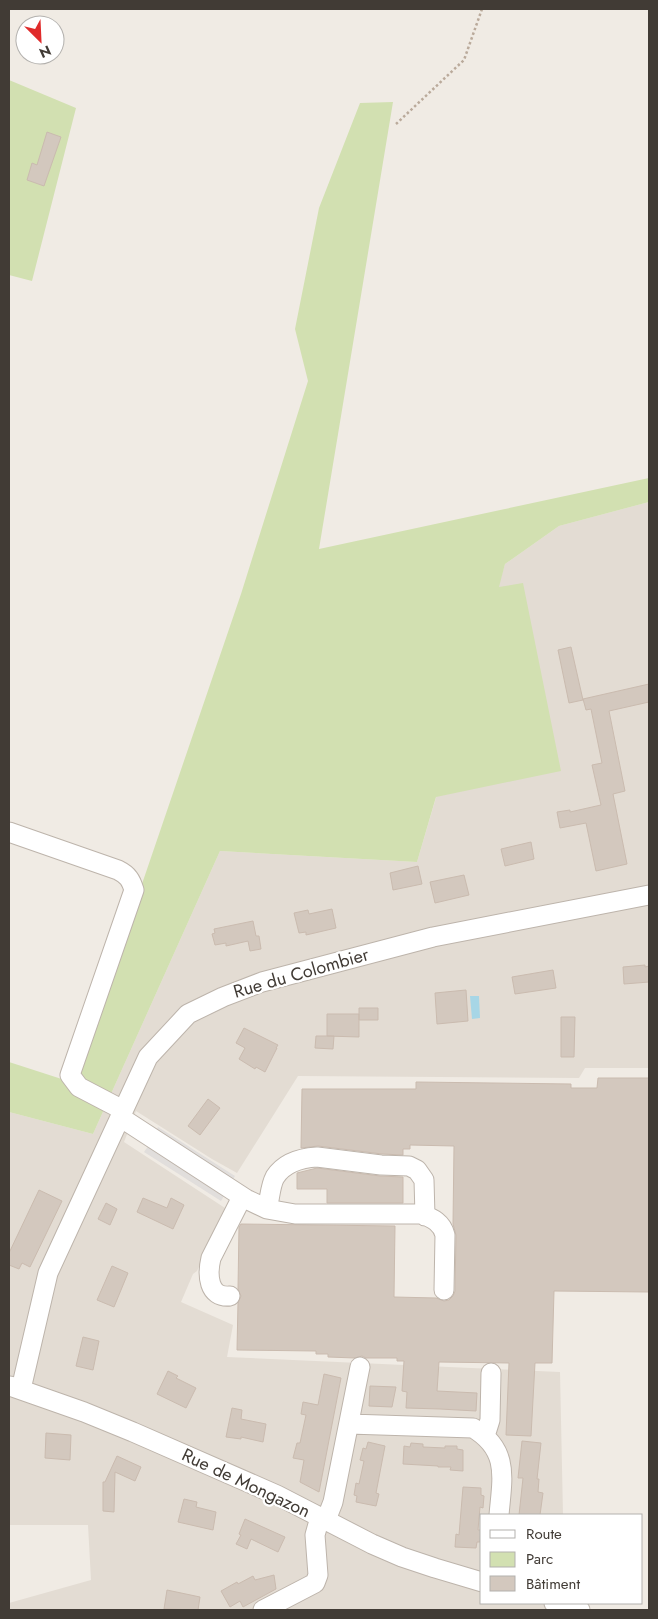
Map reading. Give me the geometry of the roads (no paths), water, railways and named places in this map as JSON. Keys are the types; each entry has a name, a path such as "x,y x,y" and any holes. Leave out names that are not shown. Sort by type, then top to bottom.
{"street":[{"path":"9,832 118,870 126,874 132,881 134,890 70,1075 78,1087 122,1114 242,1196 267,1209 295,1214 425,1216 435,1220 443,1228 445,1235 444,1290"},
{"name":"Rue du Colombier","path":"15,1387 48,1273 148,1057 188,1014 223,996 262,982 433,937 649,895"},
{"path":"267,1209 274,1179 279,1172 292,1162 317,1158 404,1165 413,1168 424,1180 425,1216"},
{"path":"230,1296 221,1296 214,1290 210,1282 209,1266 211,1258 242,1196"},
{"path":"263,1610 315,1583 318,1575 315,1535 333,1502 360,1367"},
{"path":"485,1436 490,1420 491,1373"},
{"name":"Rue de Mongazon","path":"15,1387 133,1432 277,1495 372,1544 402,1557 480,1581"},
{"path":"349,1424 473,1428 485,1436 495,1448 501,1464 499,1514"},
{"path":"558,1604 580,1610"}],"water":[{"path":"470,996 479,996 480,1018 472,1019"}]}
